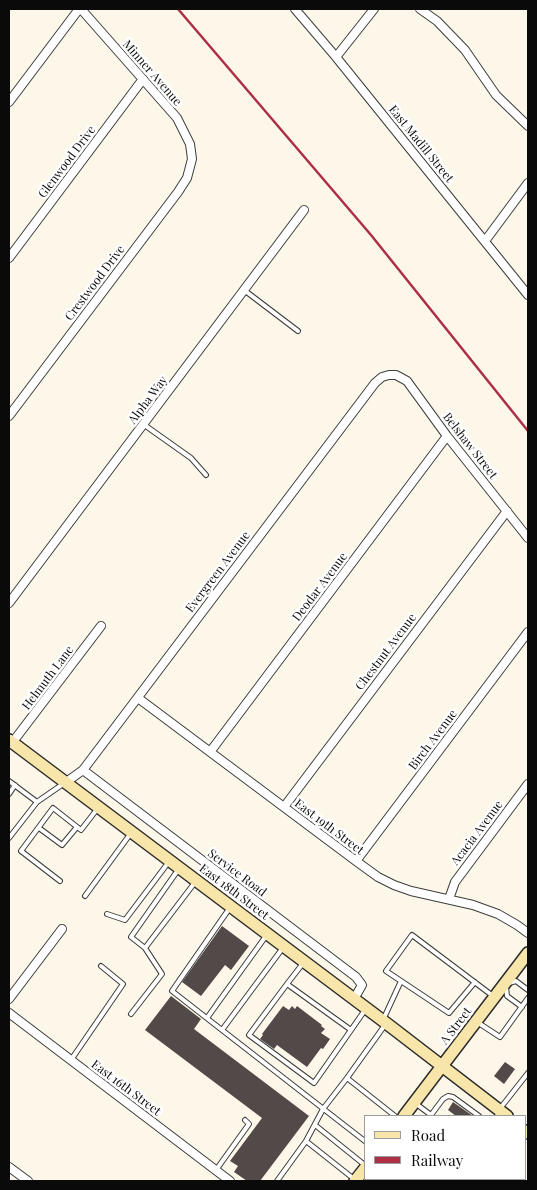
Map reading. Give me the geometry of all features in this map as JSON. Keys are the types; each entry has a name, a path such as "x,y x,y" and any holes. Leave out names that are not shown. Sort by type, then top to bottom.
{"main road":[{"name":"East 18th Street","path":"10,742 366,1008 501,1114"},
{"name":"A Street","path":"405,1115 528,953"}],"street":[{"name":"Minner Avenue","path":"80,9 177,118 190,144 192,159"},
{"path":"9,102 80,9"},
{"name":"East Madill Street","path":"295,9 528,295"},
{"path":"336,57 374,9"},
{"path":"420,9 437,22 465,50 496,96 528,126"},
{"name":"Glenwood Drive","path":"9,258 143,80"},
{"name":"Crestwood Drive","path":"9,416 178,192 187,178 192,159"},
{"path":"485,241 528,183"},
{"name":"Alpha Way","path":"9,603 304,210"},
{"name":"Belshaw Street","path":"389,375 396,375 406,380 447,436 528,538"},
{"name":"Evergreen Avenue","path":"65,783 83,770 374,383 382,377 389,375"},
{"name":"Deodar Avenue","path":"210,752 447,436"},
{"name":"Chestnut Avenue","path":"284,807 507,511"},
{"name":"Helmuth Lane","path":"10,742 101,626"},
{"name":"Birch Avenue","path":"356,861 528,632"},
{"name":"East 19th Street","path":"138,698 378,877 411,891 473,905 498,914 528,933"},
{"name":"Service Road","path":"83,770 356,978 362,985 354,999"},
{"name":"Acacia Avenue","path":"449,899 455,882 528,784"},
{"path":"9,999 62,929"},
{"name":"East 16th Street","path":"9,1012 230,1181"},
{"path":"9,1167 28,1181"}],"lane":[{"path":"244,290 298,331"},
{"path":"143,424 191,458 206,475"},
{"path":"9,781 38,802"},
{"path":"9,838 10,832 38,802 65,783"},
{"path":"9,794 15,785"},
{"path":"60,881 21,851 53,808 81,830 98,808"},
{"path":"39,828 62,845 77,827"},
{"path":"85,896 131,833"},
{"path":"107,914 125,920 175,865"},
{"path":"131,1014 162,974 145,948 131,937 175,865"},
{"path":"145,948 196,881"},
{"path":"231,907 172,990 364,1141"},
{"path":"207,1018 268,934"},
{"path":"474,982 449,1013 386,971 412,935 495,997"},
{"path":"222,1030 284,947"},
{"path":"304,962 249,1035 314,1083 366,1008"},
{"path":"71,1060 123,984 100,966"},
{"path":"277,1181 306,1141 323,1110 384,1022 401,981"},
{"path":"522,1007 506,996 505,984 516,981 528,990"},
{"path":"286,984 351,1030"},
{"path":"477,1021 500,1037 528,998"},
{"path":"501,1114 502,1106 528,1073"},
{"path":"347,1078 394,1115"},
{"path":"415,1103 431,1115 442,1099 448,1096 453,1097 477,1115"},
{"path":"216,1170 249,1124 245,1120"},
{"path":"315,1125 361,1175"},
{"path":"306,1141 361,1175"}],"building":[{"path":"222,926 249,946 231,970 225,965 201,996 182,982"},
{"path":"171,996 201,1019 194,1029 309,1116 260,1181 247,1181 234,1172 238,1166 230,1161 262,1118 145,1030"},
{"path":"283,1006 289,1010 292,1006 295,1009 297,1006 322,1025 325,1029 321,1033 330,1039 307,1067 277,1045 274,1049 260,1039"},
{"path":"505,1062 515,1069 504,1084 494,1076"},
{"path":"453,1102 472,1115 455,1115 448,1110"}],"railway":[{"path":"178,9 371,235 528,431"}]}
